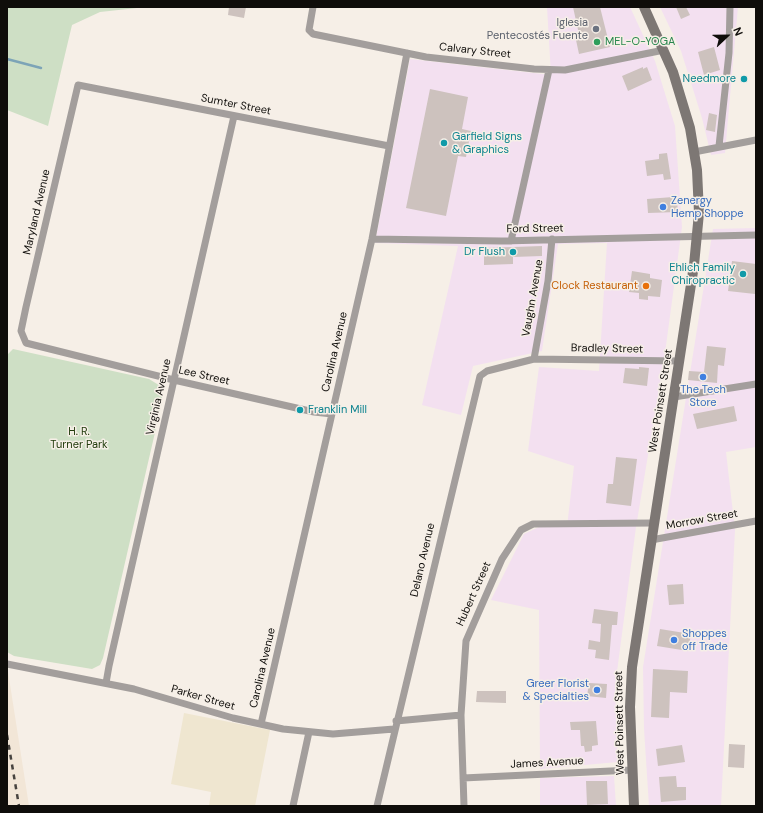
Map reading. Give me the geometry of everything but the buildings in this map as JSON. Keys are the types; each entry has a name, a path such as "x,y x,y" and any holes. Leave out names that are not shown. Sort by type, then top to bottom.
{"main road":[{"name":"West Poinsett Street","path":"634,806 630,707 632,667 698,236 698,189 694,152 683,102 664,50 644,7"}],"street":[{"name":"Calvary Street","path":"313,7 309,30 313,34 407,53 549,70 565,70 664,50"},
{"path":"719,146 729,53 730,7"},
{"name":"Carolina Avenue","path":"261,724 372,239 407,53"},
{"path":"511,241 549,70"},
{"name":"Sumter Street","path":"78,85 390,146"},
{"name":"Maryland Avenue","path":"26,343 21,336 22,325 78,85"},
{"name":"Virginia Avenue","path":"106,683 108,666 234,116"},
{"path":"694,152 756,140"},
{"name":"Ford Street","path":"372,239 511,241 756,235"},
{"name":"Vaughn Avenue","path":"534,359 548,282 552,240"},
{"name":"Lee Street","path":"26,343 174,380 314,412 332,414"},
{"name":"Bradley Street","path":"534,359 680,360"},
{"name":"Delano Avenue","path":"377,806 477,380 483,374 488,372 534,359"},
{"path":"674,397 756,384"},
{"name":"Morrow Street","path":"651,540 756,521"},
{"name":"Hubert Street","path":"464,806 461,716 466,641 502,559 521,530 533,524 654,523"},
{"name":"Parker Street","path":"7,664 134,689 233,718 261,724 309,732 333,734 394,729"},
{"path":"396,721 461,716"},
{"path":"293,806 309,732"},
{"name":"James Avenue","path":"463,778 632,770"}],"shaded area":[{"path":"547,7 630,7 655,61 675,126 682,227 665,353 636,527 615,687 618,762 540,769 539,610 491,600 524,534 539,527 567,527 574,466 528,451 539,367 599,371 607,243 558,244 542,351 473,366 461,415 422,405 458,246 375,243 410,59 551,75"},
{"path":"660,7 738,7 725,153 711,155 702,118 681,51"},
{"path":"756,228 756,447 726,452 735,530 721,806 649,806 644,729 643,667 713,229"},
{"path":"7,665 29,806 8,806 7,800"},
{"path":"184,713 270,730 255,806 209,806 211,792 171,784"},
{"path":"614,776 616,806 540,806 540,778"}],"green space":[{"path":"7,7 137,8 100,12 72,25 48,126 7,110"},
{"name":"H. R. Turner Park","path":"13,349 149,379 162,387 162,402 103,658 100,665 92,669 14,656 7,652 7,355"}],"waterway":[{"path":"7,59 41,68"}],"railway":[{"path":"7,735 19,806"}],"place":[{"name":"Iglesia Pentecostés Fuente","path":"596,29"},
{"name":"MEL-O-YOGA","path":"597,42"},
{"name":"Needmore","path":"744,79"},
{"name":"Garfield Signs & Graphics","path":"444,143"},
{"name":"Zenergy Hemp Shoppe","path":"663,207"},
{"name":"Dr Flush","path":"513,252"},
{"name":"Ehlich Family Chiropractic","path":"743,274"},
{"name":"Clock Restaurant","path":"646,286"},
{"name":"The Tech Store","path":"703,377"},
{"name":"Franklin Mill","path":"300,410"},
{"name":"Shoppes off Trade","path":"674,640"},
{"name":"Greer Florist & Specialties","path":"597,690"}]}
